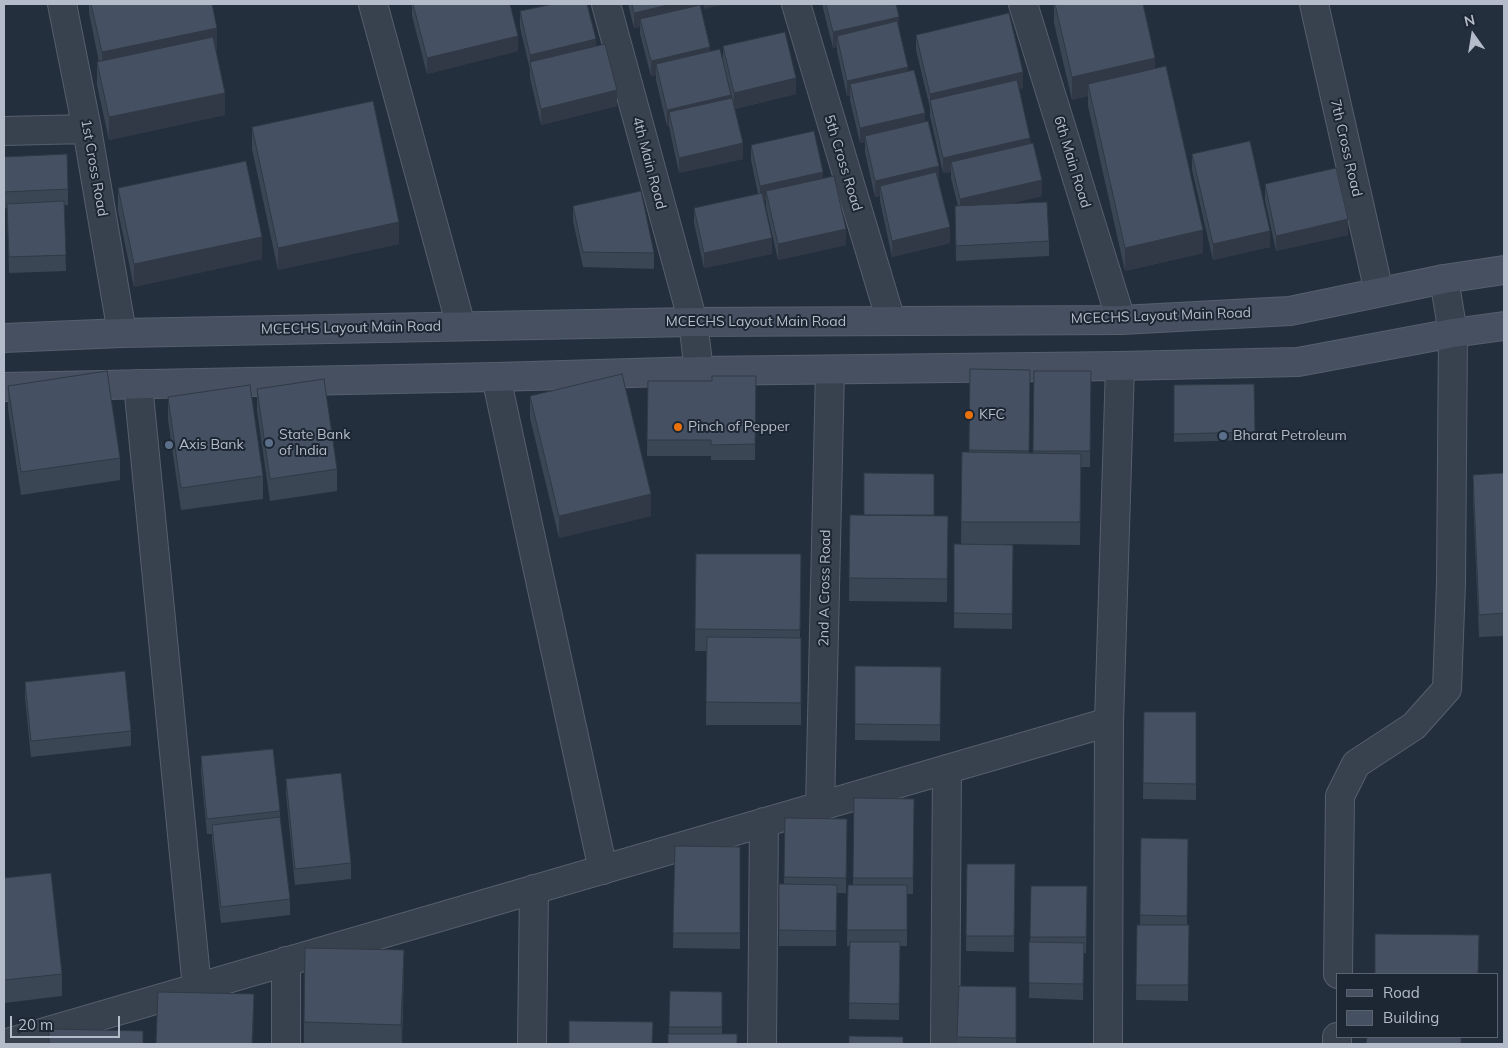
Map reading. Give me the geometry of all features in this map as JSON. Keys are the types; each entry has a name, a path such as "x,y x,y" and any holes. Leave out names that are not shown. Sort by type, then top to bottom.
{"main road":[{"name":"MCECHS Layout Main Road","path":"4,338 122,333 693,322 1120,320 1290,310 1444,279 1504,270"},
{"path":"4,387 699,371 1298,362 1453,333 1504,326"}],"street":[{"name":"1st Cross Road","path":"62,4 87,129 122,333"},
{"path":"373,4 461,326"},
{"name":"4th Main Road","path":"606,4 693,322 699,371"},
{"name":"5th Cross Road","path":"796,4 891,322"},
{"name":"6th Main Road","path":"1023,4 1120,320"},
{"name":"7th Cross Road","path":"1314,4 1379,292"},
{"path":"4,131 87,129"},
{"path":"1338,973 1340,796 1356,764 1414,726 1447,689 1451,583 1453,333 1444,279"},
{"path":"1108,1044 1109,722 1120,366"},
{"name":"2nd A Cross Road","path":"820,806 830,370"},
{"path":"496,377 603,870"},
{"path":"138,384 197,988"},
{"path":"18,1042 534,889 1109,722"},
{"path":"945,1044 947,769"},
{"path":"762,1044 764,822"},
{"path":"532,1044 534,889"},
{"path":"286,962 286,1044"}],"building":[{"path":"91,4 212,4 217,28 102,52"},
{"path":"413,4 510,4 518,36 427,58"},
{"path":"553,4 587,4 596,39 530,55 520,11"},
{"path":"632,4 672,4 634,13"},
{"path":"826,4 896,4 899,17 833,32"},
{"path":"1055,4 1143,4 1155,58 1072,77"},
{"path":"700,5 710,47 651,61 640,19"},
{"path":"1009,13 1023,72 930,94 916,35"},
{"path":"897,21 908,67 847,81 837,36"},
{"path":"785,32 796,78 734,93 723,46"},
{"path":"213,37 225,93 109,117 97,62"},
{"path":"605,44 617,90 541,109 530,62"},
{"path":"720,49 731,95 667,110 656,64"},
{"path":"1166,66 1203,230 1125,248 1088,84"},
{"path":"914,70 925,113 860,128 850,84"},
{"path":"1017,80 1030,138 943,158 930,100"},
{"path":"732,98 743,143 679,158 669,112"},
{"path":"373,101 399,222 278,248 252,127"},
{"path":"928,121 939,166 875,181 865,136"},
{"path":"814,131 823,172 760,186 751,145"},
{"path":"1250,141 1270,231 1213,244 1192,154"},
{"path":"1033,143 1042,180 960,199 951,162"},
{"path":"67,154 68,189 4,192 4,157"},
{"path":"246,161 262,237 134,264 118,188"},
{"path":"1336,168 1348,219 1276,236 1265,184"},
{"path":"936,172 950,227 892,241 880,186"},
{"path":"834,176 846,229 778,244 766,191"},
{"path":"641,191 654,253 583,252 573,206"},
{"path":"762,193 772,238 704,253 694,208"},
{"path":"64,201 66,255 9,257 7,204"},
{"path":"1047,202 1049,241 956,246 955,206"},
{"path":"970,369 1030,370 1029,451 969,450"},
{"path":"107,371 120,458 21,472 8,386"},
{"path":"1034,371 1091,371 1090,451 1033,451"},
{"path":"622,374 651,494 559,516 530,396"},
{"path":"712,376 756,376 755,444 711,445 711,440 647,440 648,381 712,381"},
{"path":"324,379 337,469 270,479 257,389"},
{"path":"1254,384 1255,432 1174,434 1174,385"},
{"path":"250,385 263,476 181,488 168,397"},
{"path":"962,452 1081,454 1080,522 961,522"},
{"path":"864,473 934,474 934,515 864,515"},
{"path":"1504,473 1504,613 1479,615 1473,475"},
{"path":"850,515 948,516 947,579 849,578"},
{"path":"954,544 1013,545 1012,614 954,613"},
{"path":"696,554 801,554 800,630 695,629"},
{"path":"707,637 801,638 801,703 706,702"},
{"path":"855,666 941,667 940,725 855,724"},
{"path":"125,671 131,731 31,741 25,682"},
{"path":"1144,712 1196,712 1196,784 1143,783"},
{"path":"273,749 280,811 207,819 201,756"},
{"path":"341,773 351,863 295,869 286,779"},
{"path":"854,798 914,799 913,878 853,878"},
{"path":"280,817 290,899 221,907 212,825"},
{"path":"785,818 847,819 846,878 784,877"},
{"path":"1141,838 1188,839 1187,916 1140,915"},
{"path":"675,846 740,847 740,933 673,933"},
{"path":"967,864 1015,864 1014,936 966,936"},
{"path":"51,873 62,974 4,980 4,878"},
{"path":"779,884 837,885 836,931 779,930"},
{"path":"848,885 907,885 907,930 847,930"},
{"path":"1031,886 1087,886 1086,937 1030,937"},
{"path":"1137,925 1189,925 1188,985 1136,985"},
{"path":"1375,934 1479,935 1478,973 1375,973"},
{"path":"850,942 900,942 899,1004 849,1003"},
{"path":"1029,942 1084,943 1083,984 1029,983"},
{"path":"305,948 404,950 401,1025 304,1022"},
{"path":"959,986 1016,987 1016,1038 957,1037"},
{"path":"670,991 722,992 722,1027 669,1027"},
{"path":"158,992 254,994 252,1044 156,1044"},
{"path":"569,1021 653,1022 652,1044 569,1044"},
{"path":"49,1029 143,1031 143,1044 49,1044"},
{"path":"668,1034 737,1034 737,1044 668,1044"},
{"path":"849,1036 903,1037 903,1044 849,1044"},
{"path":"1367,1038 1461,1038 1461,1044 1366,1044"}],"place":[{"name":"KFC","path":"969,415"},
{"name":"Pinch of Pepper","path":"678,427"},
{"name":"Bharat Petroleum","path":"1223,436"},
{"name":"State Bank of India","path":"269,443"},
{"name":"Axis Bank","path":"169,445"}]}
